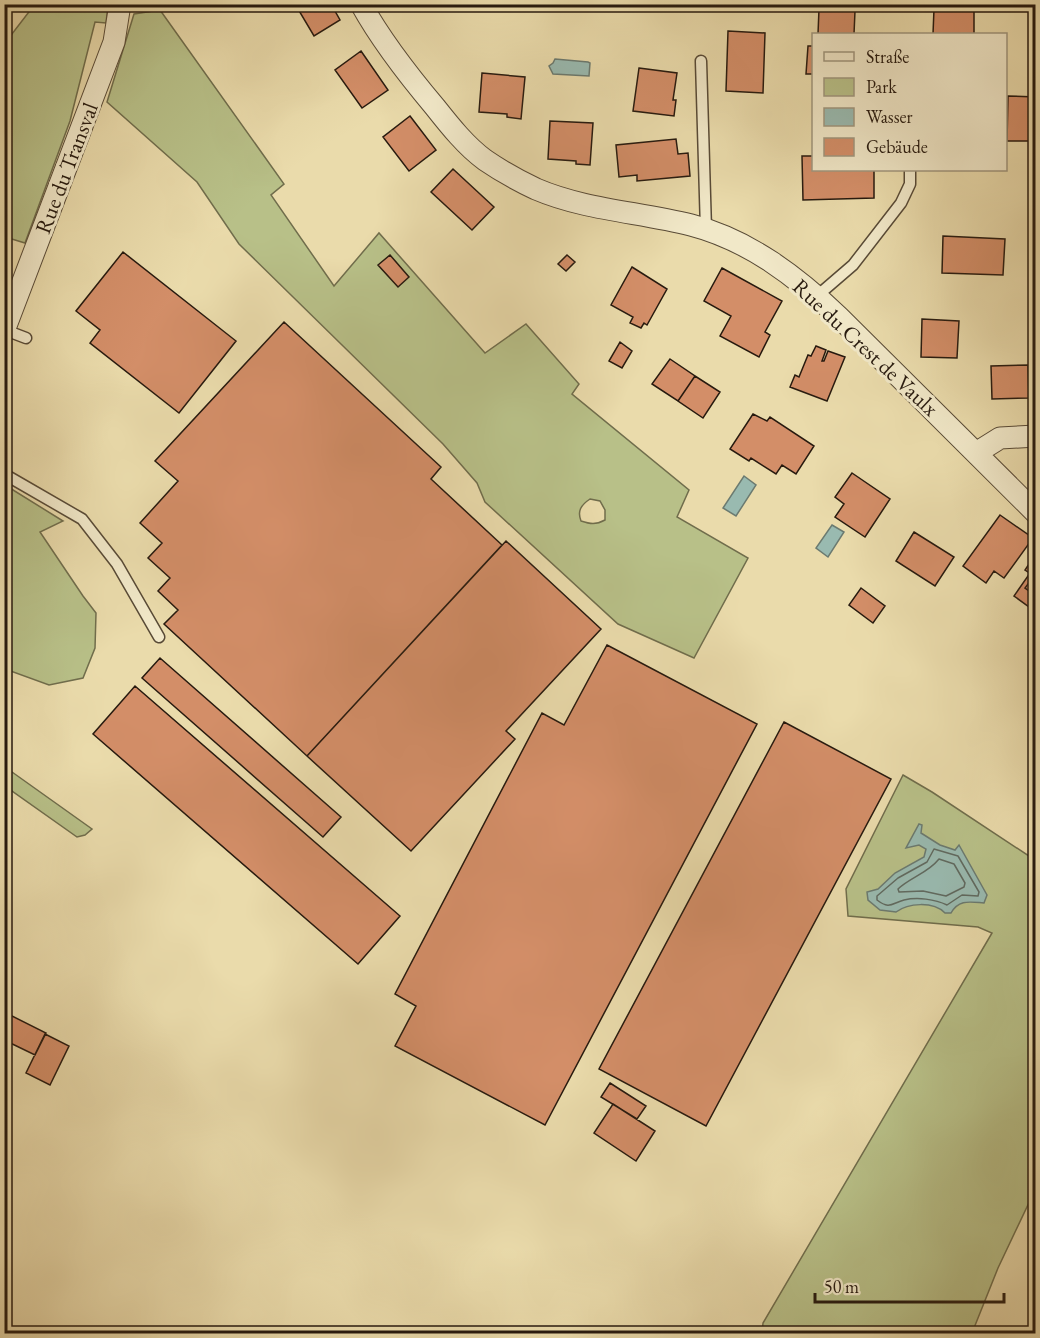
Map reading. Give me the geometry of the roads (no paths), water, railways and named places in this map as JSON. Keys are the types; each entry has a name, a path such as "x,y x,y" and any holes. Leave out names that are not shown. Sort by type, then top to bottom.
{"street":[{"name":"Rue du Transval","path":"5,330 114,42 120,4"},
{"name":"Rue du Crest de Vaulx","path":"361,4 395,58 459,136 484,160 537,189 578,203 706,230 760,255 784,270 817,296 1035,513"},
{"path":"976,453 1000,438 1035,436"}],"lane":[{"path":"701,61 706,230"},
{"path":"817,296 854,266 901,203 910,184 910,171"},
{"path":"5,330 26,338"},
{"path":"4,474 82,519 117,564 159,637"}],"water":[{"path":"555,59 590,63 589,76 553,74 549,66"},
{"path":"744,476 756,485 736,516 723,508"},
{"path":"832,525 844,532 828,557 816,548"},
{"path":"919,824 922,825 921,833 940,845 955,850 959,845 987,895 984,903 961,903 951,913 945,913 927,905 914,905 896,912 880,910 868,900 867,892 878,889 895,873 924,857 926,849 919,845 906,848"}]}
